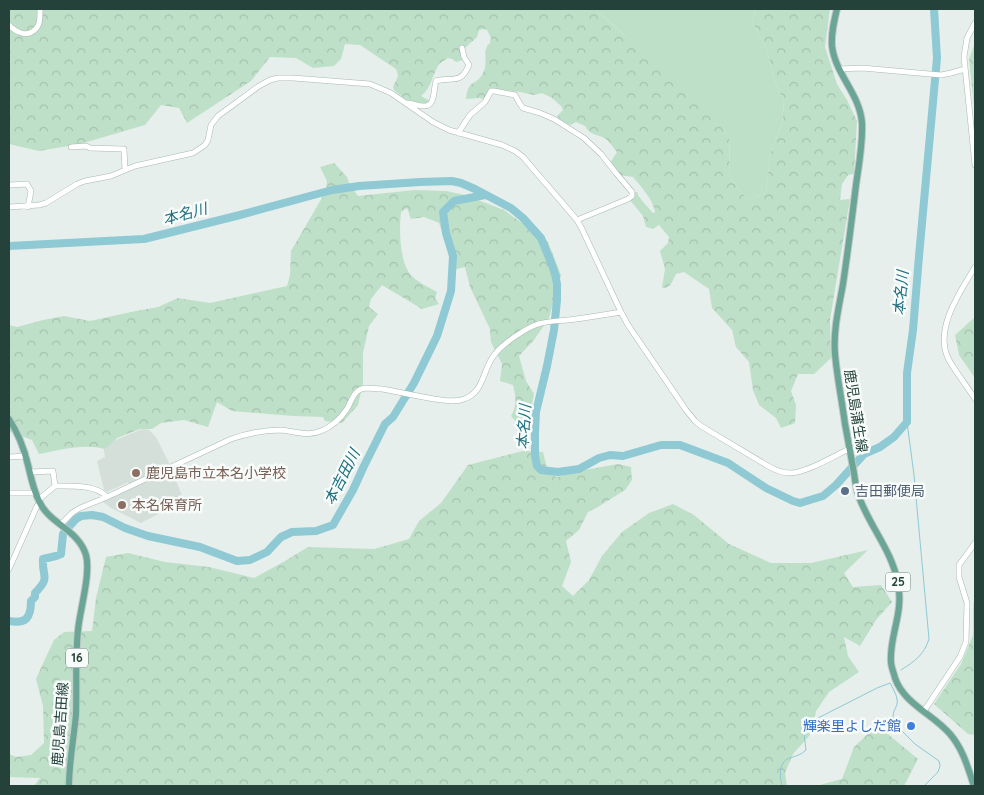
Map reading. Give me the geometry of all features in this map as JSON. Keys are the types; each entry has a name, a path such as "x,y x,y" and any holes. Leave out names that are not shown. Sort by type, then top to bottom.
{"main road":[{"name":"鹿児島蒲生線","path":"837,9 834,20 832,48 854,96 862,124 861,147 835,338 836,363 849,449 859,498 890,559 898,583 899,609 891,663 896,681 901,690 913,703 945,728 956,741 963,754 974,786"},
{"name":"鹿児島吉田線","path":"9,419 12,430 26,456 39,502 46,512 73,534 83,548 88,566 78,634 75,729 68,786"}],"street":[{"path":"9,25 20,33 34,31 40,22 40,9"},
{"path":"975,23 964,48 975,165"},
{"path":"406,103 427,106 433,99 436,81 460,78 469,65 464,57 462,48"},
{"path":"840,69 862,68 941,74 965,69"},
{"path":"9,207 28,207 46,203 85,181 111,176 135,166 193,153 205,145 212,125 218,116 270,80 292,78 370,84 383,89 433,122 449,130 502,145 516,151 528,162 576,220 620,312 686,410 695,421 712,434 776,470 789,473 805,470 849,449"},
{"path":"458,133 470,115 485,102 491,91 494,91 516,95 523,108 554,119 584,138 601,154 632,192 632,196 576,220"},
{"path":"71,147 86,146 90,148 124,149 125,170"},
{"path":"9,185 27,184 32,191 28,207"},
{"path":"975,266 962,287 945,326 944,337 944,346 949,360 975,399"},
{"path":"63,526 76,510 239,436 271,430 306,434 322,430 340,418 356,393 362,389 373,388 456,401 468,398 480,386 493,355 528,328 548,321 620,312"},
{"path":"9,457 26,456"},
{"path":"9,569 39,502 54,486 53,471 30,472"},
{"path":"54,486 86,487 107,497"},
{"path":"9,493 35,493"},
{"path":"924,711 960,657 966,642 967,603 959,576 959,565 975,543"}],"shaded area":[{"name":"鹿児島市立本名小学校","path":"144,429 149,430 156,437 185,503 141,523 111,508 102,501 131,488 128,482 107,492 104,490 97,461 105,457 103,445"}],"green space":[{"path":"9,9 595,9 629,39 675,72 729,136 730,178 748,200 766,193 770,155 782,123 784,101 775,82 767,51 753,23 755,9 830,9 825,47 837,84 857,121 854,174 848,175 842,184 840,200 850,199 830,320 831,358 814,374 798,374 791,391 796,405 795,423 781,428 776,418 759,405 753,390 749,362 736,347 732,330 712,308 709,289 684,272 676,274 668,287 662,287 665,269 660,251 668,243 669,237 659,225 653,229 646,227 643,216 629,199 634,192 637,192 639,197 654,213 652,202 633,177 619,175 610,163 617,152 607,140 576,122 571,125 564,123 557,116 563,110 561,106 552,98 542,93 534,95 494,90 484,99 466,99 470,85 478,80 485,69 485,53 491,38 487,30 479,30 477,37 465,48 463,60 456,62 448,58 439,65 429,86 421,96 430,101 429,103 419,104 406,99 394,90 393,87 398,76 396,69 360,45 345,44 341,59 334,66 313,68 296,58 270,57 251,81 187,123 179,108 161,105 145,125 80,144 39,151 9,144"},
{"path":"595,9 755,9 753,23 767,51 775,82 784,101 782,123 770,155 766,193 748,200 730,178 729,136 664,71"},
{"path":"975,43 975,117 969,59"},
{"path":"334,163 347,177 358,196 415,190 446,191 465,195 504,210 548,242 561,275 549,318 534,340 519,356 526,381 534,394 528,425 521,427 511,416 515,401 513,385 500,381 502,364 491,342 490,329 470,287 465,267 449,271 450,255 439,223 424,217 411,219 407,208 401,212 400,219 401,246 405,264 415,279 437,292 435,298 439,304 422,309 382,285 371,299 369,307 378,314 369,326 363,353 363,383 358,405 342,423 325,421 323,417 232,411 217,402 208,427 184,420 161,423 152,429 140,429 117,438 105,449 80,447 39,454 32,440 9,432 9,325 17,327 64,316 90,321 158,307 178,298 210,303 287,286 290,275 291,251 326,191 327,181 320,167"},
{"path":"975,317 975,378 959,355 955,335"},
{"path":"523,451 543,452 548,473 557,477 618,464 631,467 632,480 625,490 588,512 579,530 566,541 571,562 562,586 573,596 589,580 602,556 622,532 649,513 673,504 694,515 729,544 771,563 811,563 868,550 844,573 853,587 881,585 892,602 876,620 860,646 844,637 848,656 859,672 829,692 816,711 810,735 793,754 785,773 787,786 34,786 40,778 9,777 9,754 16,757 31,755 44,743 43,706 36,679 54,640 64,632 92,631 96,598 106,557 128,553 165,562 209,567 254,578 308,547 374,549 409,539 419,521 441,503 468,465"},
{"path":"975,587 975,735 968,734 934,704 961,664 973,635"},
{"path":"877,725 918,759 904,786 816,786 842,779 854,747"}],"waterway":[{"name":"本名川","path":"9,246 144,239 332,190 359,186 420,182 452,181 461,183 511,208 523,218 541,238 555,274 557,300 554,330 536,412 535,456 537,466 541,470 558,472 579,469 599,458 610,455 623,456 661,445 680,445 728,463 766,488 800,503 823,496 836,485 864,454 880,447 894,437 907,422 907,373 913,330 937,58 934,9"},
{"name":"本吉田川","path":"9,621 20,622 29,616 31,601 45,577 43,559 61,554 63,534 81,516 103,517 125,528 148,536 200,547 237,561 250,560 267,552 281,537 292,532 316,531 333,525 353,490 385,424 393,417 414,383 437,336 451,291 453,256 446,233 443,212 454,201 485,195"},
{"path":"901,670 918,657 929,639 914,475 907,422"},
{"path":"782,786 780,776 782,765 787,759 799,755 806,750 804,734 816,723 818,718 890,683 897,699 893,715 894,723 915,744 939,761 938,772 924,786"}],"place":[{"name":"鹿児島市立本名小学校","path":"136,473"},
{"name":"吉田郵便局","path":"845,491"},
{"name":"本名保育所","path":"122,505"},
{"name":"輝楽里よしだ館","path":"911,726"}]}
